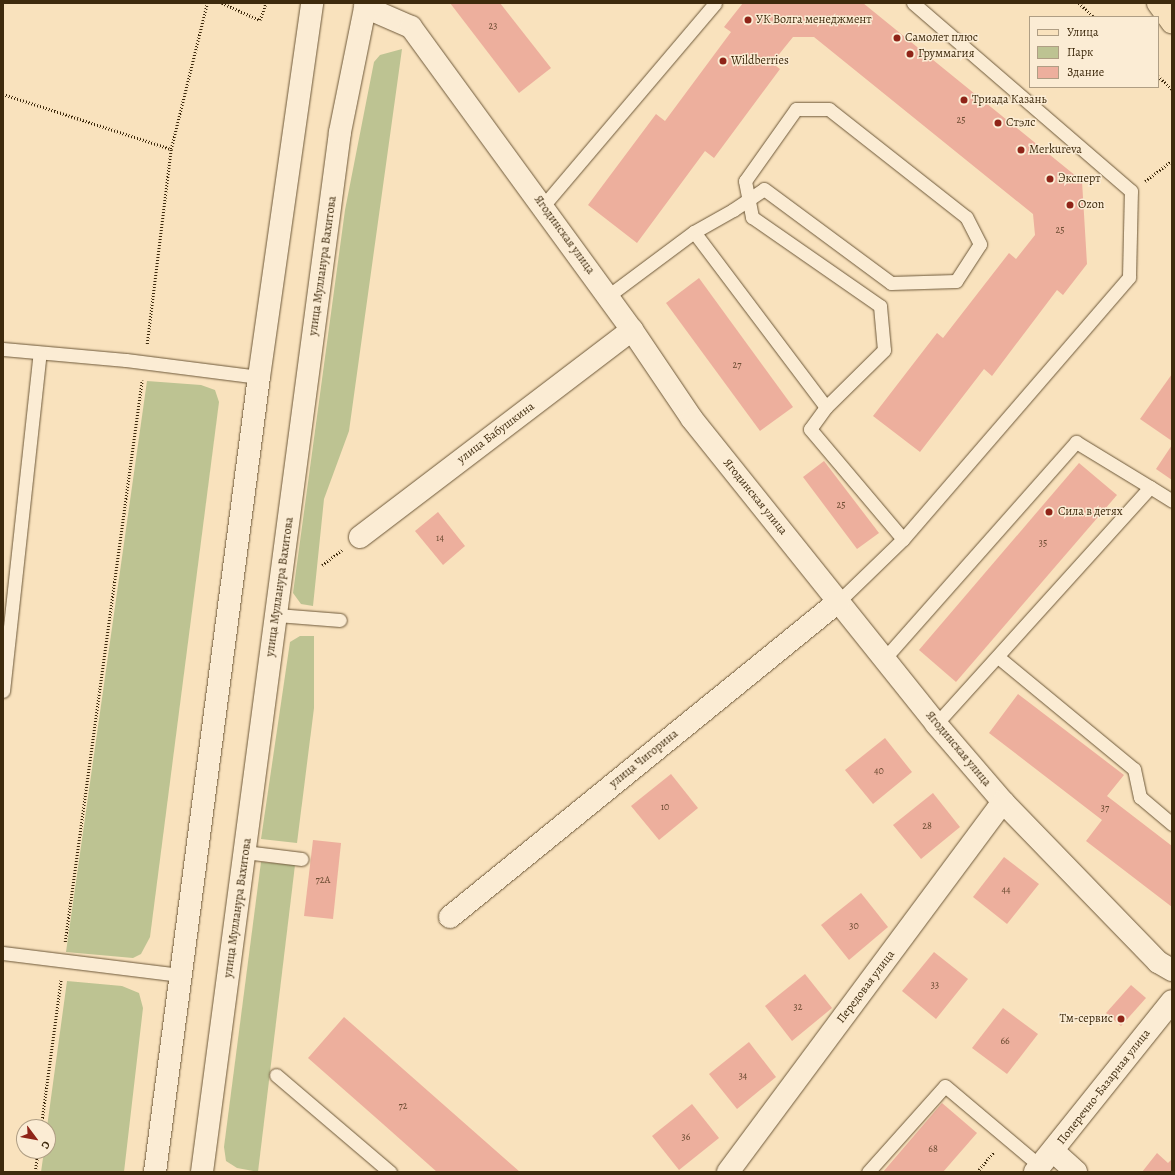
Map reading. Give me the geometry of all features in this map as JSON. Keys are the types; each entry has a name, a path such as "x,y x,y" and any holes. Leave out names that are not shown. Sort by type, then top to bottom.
{"main road":[{"path":"1158,3 1172,22"},
{"path":"1161,3 1172,11"}],"street":[{"path":"155,1172 259,377 312,3"},
{"name":"Ягодинская улица","path":"366,5 411,27 608,296 692,419 936,724 1003,802 1158,962 1172,970"},
{"name":"улица Мулланура Вахитова","path":"202,1172 340,132 366,5"},
{"name":"улица Бабушкина","path":"360,537 632,330"},
{"name":"улица Чигорина","path":"450,917 839,601"},
{"name":"Передовая улица","path":"728,1172 1003,802"},
{"name":"Поперечно-Базарная улица","path":"1042,1163 1172,1000"},
{"path":"1042,1163 1076,1172"}],"lane":[{"path":"543,206 715,3"},
{"path":"839,601 904,540 1129,277 1131,191 913,3"},
{"path":"608,296 694,232 733,210 745,201 751,197 758,193 764,189 891,283 956,281 980,244 966,217 829,109 796,109 745,181 748,195 750,202 752,217 880,306 884,350 826,408 810,429 904,540"},
{"path":"694,232 826,408"},
{"path":"3,349 145,363 259,377"},
{"path":"3,690 40,353"},
{"path":"884,659 1076,442 1172,501"},
{"path":"936,724 1150,487"},
{"path":"277,615 340,620"},
{"path":"998,657 1134,769 1140,797 1172,824"},
{"path":"245,852 302,860"},
{"path":"3,952 180,975"},
{"path":"276,1075 390,1172"},
{"path":"868,1172 945,1086 1006,1138 1042,1163"}],"path":[{"path":"42,1119 145,363 171,149 207,3"},
{"path":"222,3 260,20 266,3"},
{"path":"1079,3 1093,16"},
{"path":"1159,77 1172,89"},
{"path":"3,94 171,149"},
{"path":"1131,191 1172,161"},
{"path":"977,1172 1006,1138"},
{"path":"35,1172 37,1159"}],"green space":[{"path":"402,49 349,431 324,499 313,606 301,604 293,593 345,210 374,62 380,55"},
{"path":"147,381 201,385 215,390 219,402 150,937 141,954 133,958 66,952"},
{"path":"300,636 314,636 314,708 297,843 261,839 290,642"},
{"path":"261,862 295,865 258,1172 237,1168 226,1161 224,1147"},
{"path":"67,981 122,986 139,993 143,1008 124,1172 41,1172 43,1159 56,1159 56,1119 48,1119"}],"building":[{"path":"450,3 500,3 551,68 519,93"},
{"path":"743,3 863,3 1082,181 1087,264 1063,295 1057,290 992,376 984,369 920,452 873,416 937,333 943,338 1009,253 1016,259 1035,235 1033,214 814,37 793,37 772,63 780,69 714,158 705,151 637,243 588,205 656,114 665,121 731,32 724,27"},
{"path":"699,278 793,407 760,431 666,303"},
{"path":"1172,374 1172,441 1140,419"},
{"path":"1172,445 1172,480 1156,469"},
{"path":"824,461 879,533 857,549 803,477"},
{"path":"1079,463 1117,495 956,682 919,650"},
{"path":"438,512 465,546 443,565 415,531"},
{"path":"1018,694 1124,775 1107,796 1172,846 1172,907 1086,841 1102,820 989,733"},
{"path":"885,738 912,772 873,804 845,770"},
{"path":"671,774 698,808 659,840 631,806"},
{"path":"933,793 960,827 921,859 893,825"},
{"path":"313,840 341,843 333,919 304,916"},
{"path":"1004,857 1039,884 1007,924 973,897"},
{"path":"861,893 888,927 849,960 821,925"},
{"path":"934,952 968,979 936,1019 902,991"},
{"path":"805,974 832,1008 792,1041 765,1006"},
{"path":"1131,985 1146,998 1121,1026 1106,1013"},
{"path":"1003,1008 1038,1034 1007,1074 972,1048"},
{"path":"344,1017 520,1172 437,1172 308,1058"},
{"path":"749,1042 776,1077 737,1109 709,1074"},
{"path":"942,1103 977,1133 943,1172 883,1172"},
{"path":"692,1104 719,1138 679,1170 652,1136"},
{"path":"1157,1153 1168,1163 1172,1159 1172,1172 1142,1172"}],"place":[{"name":"УК Волга менеджмент","path":"748,20"},
{"name":"Самолет плюс","path":"897,38"},
{"name":"Груммагия","path":"910,54"},
{"name":"Wildberries","path":"723,61"},
{"name":"Триада Казань","path":"964,100"},
{"name":"Стэлс","path":"998,123"},
{"name":"Merkureva","path":"1021,150"},
{"name":"Эксперт","path":"1050,179"},
{"name":"Ozon","path":"1070,205"},
{"name":"Сила в детях","path":"1049,512"},
{"name":"Тм-сервис","path":"1121,1019"}]}
